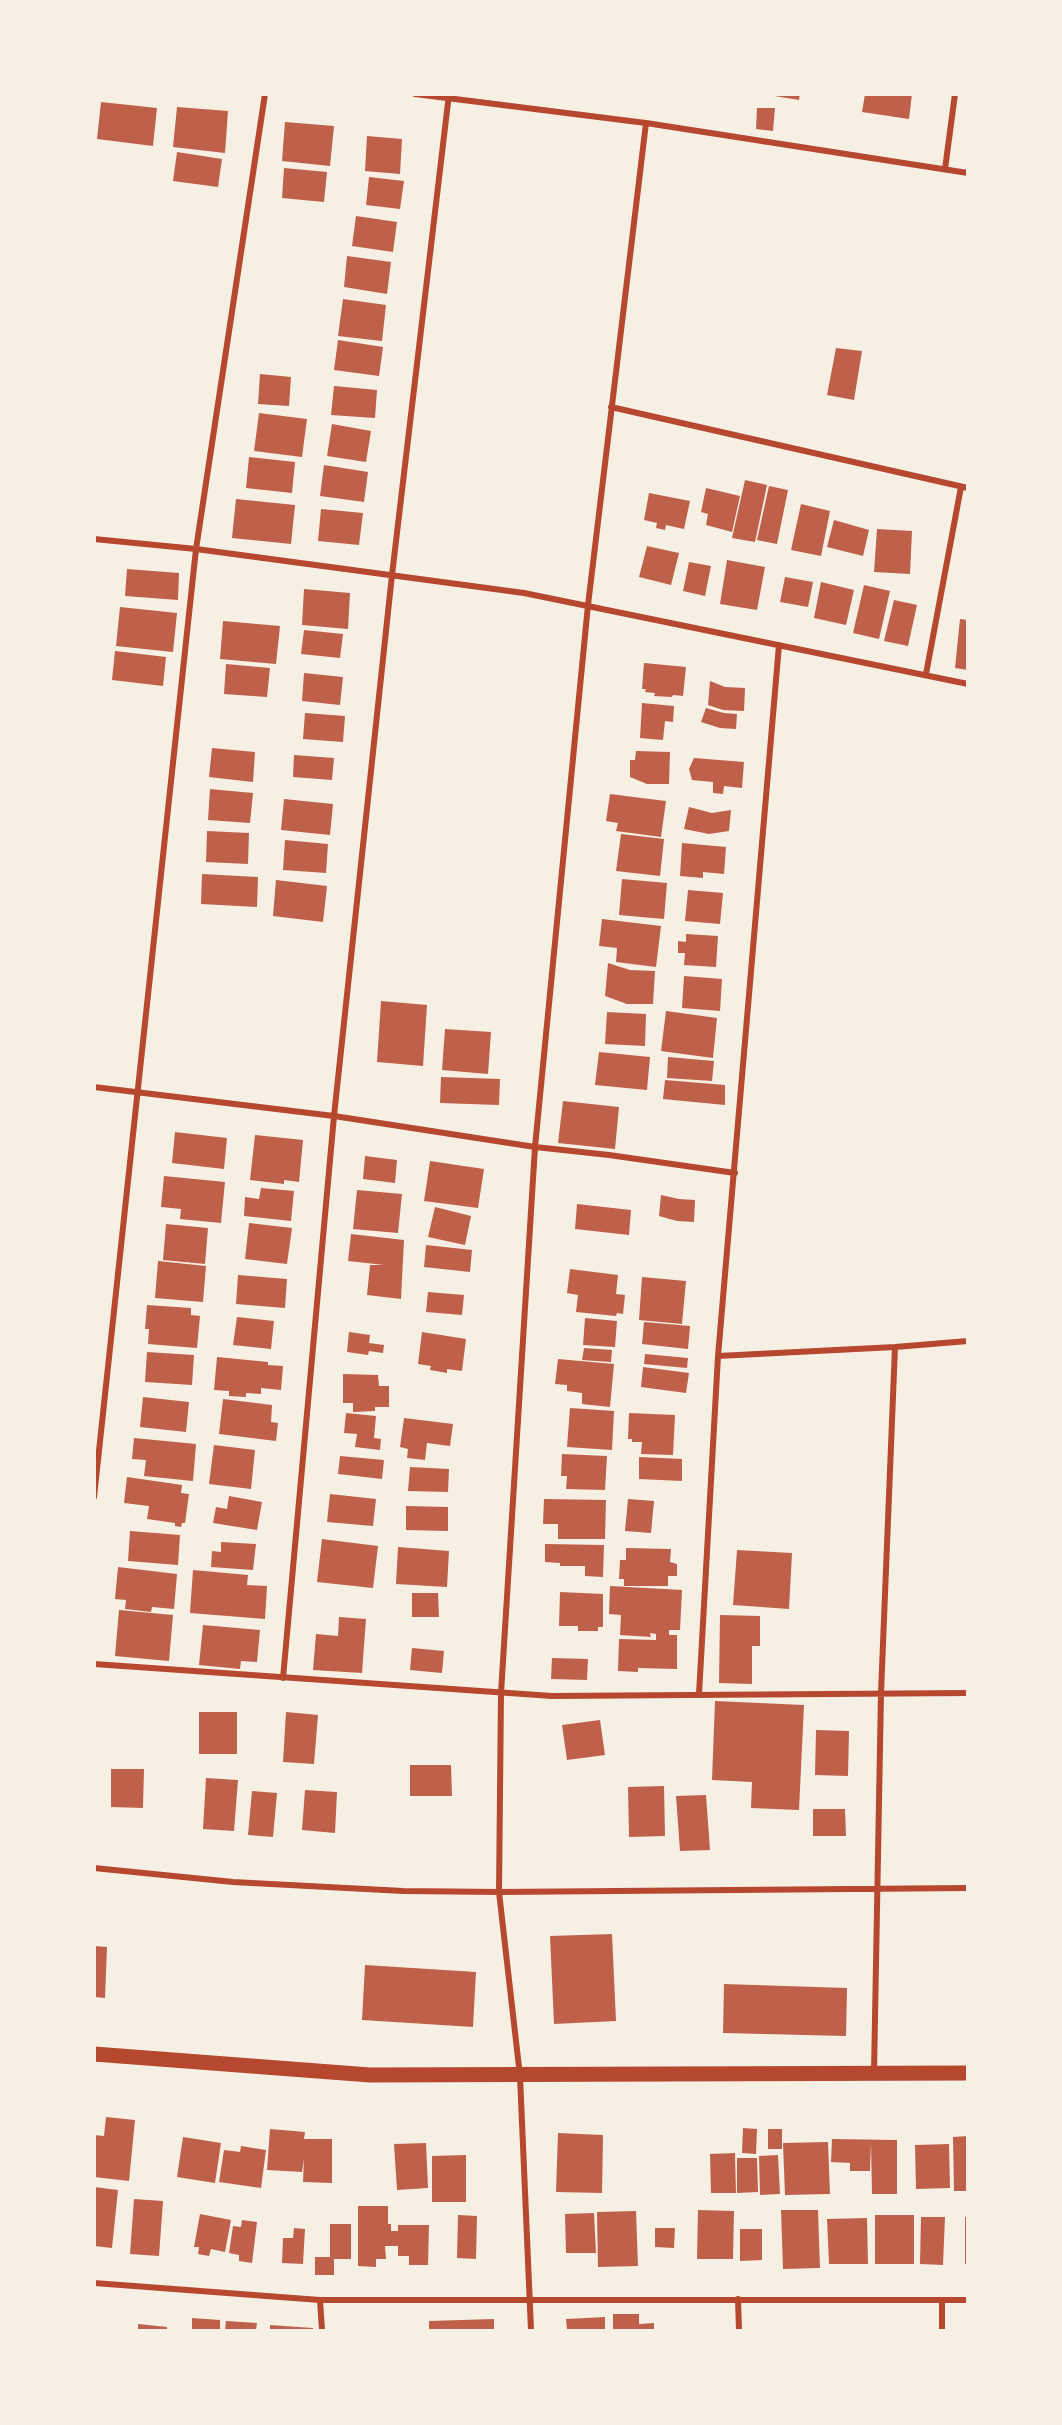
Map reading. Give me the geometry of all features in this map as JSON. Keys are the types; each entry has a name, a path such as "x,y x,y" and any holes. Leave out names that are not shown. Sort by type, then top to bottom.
{"main road":[{"path":"94,2054 370,2075 968,2073"}],"street":[{"path":"94,1497 140,1092 196,549 265,94"},
{"path":"415,94 646,123 968,173"},
{"path":"945,169 955,94"},
{"path":"283,1678 334,1116 392,575 449,97"},
{"path":"531,2331 520,2076 499,1892 501,1693 535,1147 588,605 646,123"},
{"path":"611,407 964,488 926,674"},
{"path":"94,539 196,549 524,593 968,684"},
{"path":"699,1695 718,1356 779,645"},
{"path":"94,1087 334,1116 535,1147 735,1173"},
{"path":"718,1356 968,1341"},
{"path":"874,2073 881,1693 896,1347"},
{"path":"94,1664 552,1696 968,1693"},
{"path":"94,1868 234,1882 403,1891 968,1888"},
{"path":"94,2283 320,2300 968,2300"},
{"path":"738,2299 739,2331"},
{"path":"320,2300 322,2331"},
{"path":"942,2300 942,2331"}],"building":[{"path":"762,94 800,94 799,100"},
{"path":"865,94 912,94 909,119 862,112"},
{"path":"101,102 157,108 153,146 97,139"},
{"path":"177,107 228,111 225,153 173,147"},
{"path":"757,108 775,108 773,131 756,129"},
{"path":"285,122 334,126 330,166 282,161"},
{"path":"367,136 402,139 400,174 365,171"},
{"path":"177,152 222,159 218,187 173,181"},
{"path":"284,168 327,172 324,202 282,198"},
{"path":"369,177 404,181 400,209 366,205"},
{"path":"356,216 397,222 393,252 352,246"},
{"path":"347,256 391,262 387,294 344,287"},
{"path":"343,299 386,305 382,341 338,336"},
{"path":"338,340 383,347 379,376 334,370"},
{"path":"836,348 862,351 854,400 827,395"},
{"path":"260,374 291,377 289,406 258,404"},
{"path":"334,386 377,390 375,418 331,415"},
{"path":"259,413 307,419 302,457 254,451"},
{"path":"332,424 371,431 366,462 327,456"},
{"path":"249,457 295,462 292,493 246,488"},
{"path":"324,465 368,472 364,502 320,496"},
{"path":"745,480 767,485 755,542 732,538"},
{"path":"769,486 788,490 777,544 757,540"},
{"path":"706,488 740,496 732,532 706,525 708,514 701,512"},
{"path":"649,493 690,501 684,529 666,525 665,530 656,528 657,523 644,520"},
{"path":"236,499 295,505 291,544 232,538"},
{"path":"801,504 830,511 821,556 791,550"},
{"path":"321,509 363,513 359,545 318,541"},
{"path":"834,520 869,530 863,556 827,547"},
{"path":"877,529 912,531 910,574 874,572"},
{"path":"647,546 679,553 671,585 639,577"},
{"path":"727,560 765,567 757,610 720,604"},
{"path":"689,562 711,566 705,596 683,591"},
{"path":"127,569 179,573 178,600 125,596"},
{"path":"785,577 813,582 808,607 780,602"},
{"path":"821,582 854,590 846,625 814,618"},
{"path":"864,585 890,591 879,639 853,633"},
{"path":"304,589 350,593 348,629 302,625"},
{"path":"894,600 917,605 908,646 884,641"},
{"path":"120,607 177,613 173,652 116,646"},
{"path":"960,619 968,620 968,670 955,668"},
{"path":"223,621 280,626 276,664 220,659"},
{"path":"304,630 343,634 340,658 301,654"},
{"path":"115,651 166,657 163,686 112,680"},
{"path":"644,663 686,667 683,696 654,696 655,693 645,692 646,689 642,689"},
{"path":"226,664 270,668 267,697 224,694"},
{"path":"304,673 343,677 340,705 302,701"},
{"path":"710,681 725,687 745,688 744,711 723,710 708,705"},
{"path":"642,703 674,706 673,722 665,721 663,740 640,738"},
{"path":"706,708 737,714 736,729 720,728 701,722"},
{"path":"305,713 345,716 343,742 303,739"},
{"path":"212,748 255,752 253,782 209,777"},
{"path":"636,751 670,752 669,784 647,784 630,777 630,760 635,760"},
{"path":"294,755 334,758 332,780 293,777"},
{"path":"694,758 744,762 742,788 724,786 723,794 713,793 713,782 692,780 689,769"},
{"path":"210,789 253,793 250,823 208,820"},
{"path":"610,794 666,801 661,837 616,831 618,823 606,821"},
{"path":"284,799 333,804 330,835 281,830"},
{"path":"689,807 712,813 731,810 729,831 709,834 684,829"},
{"path":"207,831 249,833 248,864 206,862"},
{"path":"621,834 664,839 660,876 616,871"},
{"path":"285,840 328,844 326,873 283,870"},
{"path":"682,843 726,847 724,874 703,872 703,878 680,876"},
{"path":"202,874 258,877 257,907 201,904"},
{"path":"622,879 667,883 664,919 619,915"},
{"path":"276,880 327,886 323,922 273,916"},
{"path":"688,890 723,893 720,924 685,921"},
{"path":"602,919 661,926 656,967 616,962 617,948 599,946"},
{"path":"686,934 718,936 716,967 684,965 685,953 678,953 678,941 686,942"},
{"path":"608,963 630,970 655,971 653,1004 627,1004 605,996"},
{"path":"684,976 722,979 720,1011 682,1008"},
{"path":"381,1001 427,1005 423,1066 377,1062"},
{"path":"666,1011 717,1018 713,1058 661,1051"},
{"path":"607,1012 646,1014 645,1046 605,1044"},
{"path":"445,1029 491,1032 488,1074 442,1070"},
{"path":"599,1052 650,1057 647,1090 595,1085"},
{"path":"668,1057 714,1061 712,1081 667,1078"},
{"path":"441,1077 500,1079 499,1105 440,1103"},
{"path":"665,1080 725,1085 725,1105 663,1099"},
{"path":"563,1101 619,1107 615,1149 558,1143"},
{"path":"175,1132 227,1138 224,1169 172,1163"},
{"path":"255,1135 303,1140 299,1182 284,1180 284,1184 250,1180"},
{"path":"365,1156 397,1160 395,1183 363,1179"},
{"path":"430,1161 484,1169 478,1208 424,1201"},
{"path":"164,1176 225,1182 221,1223 180,1219 181,1209 161,1207"},
{"path":"261,1188 294,1191 291,1221 244,1216 245,1197 259,1199"},
{"path":"357,1190 402,1194 398,1233 353,1229"},
{"path":"661,1195 695,1200 694,1222 677,1221 659,1216"},
{"path":"577,1204 631,1210 629,1235 575,1229"},
{"path":"435,1207 471,1216 465,1245 428,1237"},
{"path":"249,1223 292,1228 287,1264 245,1259"},
{"path":"166,1224 208,1228 205,1264 163,1260"},
{"path":"351,1234 404,1240 401,1299 367,1295 370,1265 384,1265 348,1261"},
{"path":"426,1245 472,1250 470,1272 424,1267"},
{"path":"158,1261 206,1266 203,1302 155,1298"},
{"path":"570,1269 618,1275 616,1294 625,1295 623,1314 617,1313 616,1316 576,1312 578,1295 567,1293"},
{"path":"238,1275 287,1279 285,1308 236,1304"},
{"path":"642,1277 686,1281 682,1324 639,1320"},
{"path":"428,1292 464,1295 462,1315 426,1312"},
{"path":"147,1305 191,1308 191,1315 200,1316 197,1348 148,1344 149,1329 145,1329"},
{"path":"237,1317 274,1321 271,1349 233,1345"},
{"path":"585,1318 617,1321 615,1347 583,1345"},
{"path":"644,1322 690,1326 688,1349 642,1344"},
{"path":"349,1332 370,1335 369,1343 384,1345 383,1353 369,1351 368,1355 347,1352"},
{"path":"422,1332 466,1339 462,1371 447,1369 447,1373 430,1370 431,1366 418,1364"},
{"path":"584,1348 612,1350 611,1362 582,1360"},
{"path":"147,1352 194,1355 192,1385 145,1382"},
{"path":"645,1354 688,1358 687,1368 644,1364"},
{"path":"217,1357 268,1362 268,1365 283,1366 281,1390 261,1388 261,1394 246,1393 246,1397 229,1396 229,1391 214,1390"},
{"path":"558,1359 614,1364 610,1407 582,1404 582,1393 567,1391 567,1385 555,1384"},
{"path":"643,1367 689,1373 686,1393 641,1387"},
{"path":"343,1374 378,1375 379,1386 389,1386 389,1407 375,1407 375,1411 353,1412 353,1403 343,1403"},
{"path":"143,1397 189,1402 186,1432 140,1427"},
{"path":"223,1399 272,1405 271,1422 278,1423 276,1441 219,1434"},
{"path":"570,1408 614,1411 612,1450 567,1447"},
{"path":"346,1413 376,1416 374,1438 381,1439 380,1450 355,1447 357,1434 344,1433"},
{"path":"629,1413 675,1415 673,1455 641,1454 642,1442 632,1442 632,1439 628,1439"},
{"path":"404,1418 453,1424 450,1446 427,1443 425,1460 407,1458 408,1449 400,1447"},
{"path":"134,1438 196,1444 193,1481 144,1476 146,1460 132,1459"},
{"path":"214,1445 255,1450 251,1489 209,1484"},
{"path":"562,1454 607,1456 605,1490 566,1489 567,1476 561,1476"},
{"path":"340,1456 384,1460 382,1479 338,1474"},
{"path":"639,1457 682,1459 682,1481 639,1479"},
{"path":"410,1467 449,1469 448,1492 408,1491"},
{"path":"127,1477 182,1485 181,1493 189,1494 185,1523 182,1523 181,1527 175,1526 175,1523 147,1519 149,1506 124,1503"},
{"path":"330,1494 376,1499 373,1526 327,1522"},
{"path":"229,1496 262,1502 257,1530 213,1523 216,1507 227,1509"},
{"path":"544,1499 606,1500 605,1539 558,1539 558,1524 543,1524"},
{"path":"628,1499 654,1501 651,1533 625,1531"},
{"path":"406,1506 448,1507 448,1531 406,1530"},
{"path":"130,1531 180,1535 178,1565 128,1561"},
{"path":"322,1539 378,1546 373,1588 317,1582"},
{"path":"221,1542 256,1544 253,1570 211,1567 212,1551 221,1552"},
{"path":"545,1544 604,1545 603,1577 585,1576 585,1566 560,1566 560,1563 545,1562"},
{"path":"398,1547 449,1551 447,1587 396,1584"},
{"path":"626,1548 671,1549 670,1562 677,1564 677,1576 668,1576 668,1586 624,1586 624,1579 619,1579 620,1560 626,1560"},
{"path":"737,1550 792,1553 789,1609 733,1605"},
{"path":"118,1567 177,1574 174,1609 152,1607 151,1612 125,1609 126,1600 115,1599"},
{"path":"193,1570 248,1575 247,1585 267,1586 265,1619 190,1613"},
{"path":"610,1586 682,1590 680,1630 669,1630 669,1635 677,1635 677,1669 638,1668 638,1672 618,1671 619,1639 656,1640 656,1634 650,1633 651,1637 620,1635 621,1615 609,1614"},
{"path":"560,1592 603,1594 603,1627 598,1627 598,1631 578,1631 578,1626 559,1626"},
{"path":"412,1593 438,1593 439,1617 412,1617"},
{"path":"119,1610 173,1615 169,1661 115,1656"},
{"path":"720,1615 760,1616 760,1646 752,1646 752,1684 719,1683"},
{"path":"339,1617 366,1619 362,1673 313,1670 316,1634 338,1636"},
{"path":"203,1625 260,1630 257,1662 241,1661 240,1669 199,1665"},
{"path":"412,1648 444,1651 442,1673 410,1670"},
{"path":"552,1658 588,1659 587,1680 551,1679"},
{"path":"715,1701 804,1705 799,1810 751,1808 752,1782 712,1780"},
{"path":"199,1712 237,1712 237,1754 199,1754"},
{"path":"286,1712 318,1715 314,1764 283,1762"},
{"path":"600,1720 605,1755 567,1760 562,1725"},
{"path":"816,1730 849,1731 848,1776 815,1775"},
{"path":"410,1765 451,1765 452,1796 410,1796"},
{"path":"111,1769 144,1769 143,1808 111,1807"},
{"path":"206,1778 238,1780 234,1831 203,1829"},
{"path":"664,1786 665,1836 629,1837 628,1787"},
{"path":"305,1790 337,1792 335,1833 302,1830"},
{"path":"252,1791 277,1793 273,1837 248,1835"},
{"path":"706,1795 710,1850 680,1851 676,1796"},
{"path":"813,1809 845,1809 846,1836 813,1836"},
{"path":"612,1934 616,2021 554,2024 550,1936"},
{"path":"94,1946 107,1947 105,1998 94,1997"},
{"path":"365,1965 476,1972 473,2027 362,2020"},
{"path":"724,1984 847,1988 846,2036 723,2033"},
{"path":"106,2117 135,2120 129,2181 94,2177 94,2135 104,2136"},
{"path":"743,2128 757,2129 756,2154 742,2153"},
{"path":"270,2129 305,2132 304,2139 332,2139 332,2183 303,2182 304,2159 302,2172 267,2170"},
{"path":"768,2129 782,2129 782,2149 768,2149"},
{"path":"558,2133 603,2135 602,2193 556,2192"},
{"path":"968,2136 968,2191 954,2191 953,2137"},
{"path":"183,2137 221,2143 215,2183 177,2177"},
{"path":"832,2139 897,2140 897,2194 872,2194 871,2143 870,2171 850,2171 850,2163 831,2162"},
{"path":"828,2142 830,2194 785,2195 783,2143"},
{"path":"426,2143 428,2188 397,2190 394,2144"},
{"path":"949,2144 950,2188 916,2189 915,2145"},
{"path":"241,2146 266,2150 261,2188 219,2182 224,2150 240,2152"},
{"path":"735,2153 736,2193 711,2193 710,2154"},
{"path":"466,2155 466,2202 432,2202 432,2156"},
{"path":"778,2155 780,2194 760,2195 759,2156"},
{"path":"737,2158 757,2158 758,2192 737,2193"},
{"path":"94,2187 118,2190 112,2248 94,2246"},
{"path":"134,2199 163,2201 159,2256 130,2254"},
{"path":"358,2206 388,2206 388,2224 391,2224 391,2231 398,2231 398,2225 429,2225 428,2265 409,2265 409,2256 398,2256 398,2246 385,2246 386,2259 376,2259 376,2267 358,2266"},
{"path":"698,2210 734,2211 733,2259 697,2259"},
{"path":"781,2210 818,2210 820,2268 783,2269"},
{"path":"636,2211 638,2266 598,2267 597,2212"},
{"path":"594,2213 596,2253 566,2253 565,2214"},
{"path":"200,2214 231,2220 225,2252 211,2249 209,2256 198,2254 199,2247 194,2247"},
{"path":"458,2215 477,2216 476,2259 457,2258"},
{"path":"875,2215 914,2215 914,2264 875,2264"},
{"path":"921,2217 945,2217 943,2265 920,2264"},
{"path":"965,2217 968,2217 968,2265 965,2264"},
{"path":"867,2218 868,2264 829,2264 827,2219"},
{"path":"242,2220 257,2222 252,2263 239,2261 239,2255 229,2253 233,2226 241,2227"},
{"path":"330,2224 351,2224 351,2259 334,2259 334,2275 315,2275 315,2257 330,2257"},
{"path":"294,2228 305,2229 303,2264 282,2263 283,2238 293,2238"},
{"path":"655,2228 675,2228 674,2248 655,2247"},
{"path":"740,2229 762,2229 762,2260 740,2261"},
{"path":"613,2314 639,2314 639,2324 654,2323 654,2330 613,2330"},
{"path":"605,2317 605,2330 567,2330 566,2319"},
{"path":"192,2318 220,2320 220,2330 192,2330"},
{"path":"494,2319 494,2330 429,2330 429,2321"},
{"path":"226,2321 257,2323 256,2330 225,2330"},
{"path":"138,2324 167,2327 167,2330 138,2330"},
{"path":"270,2325 313,2328 313,2330 270,2330"}]}
